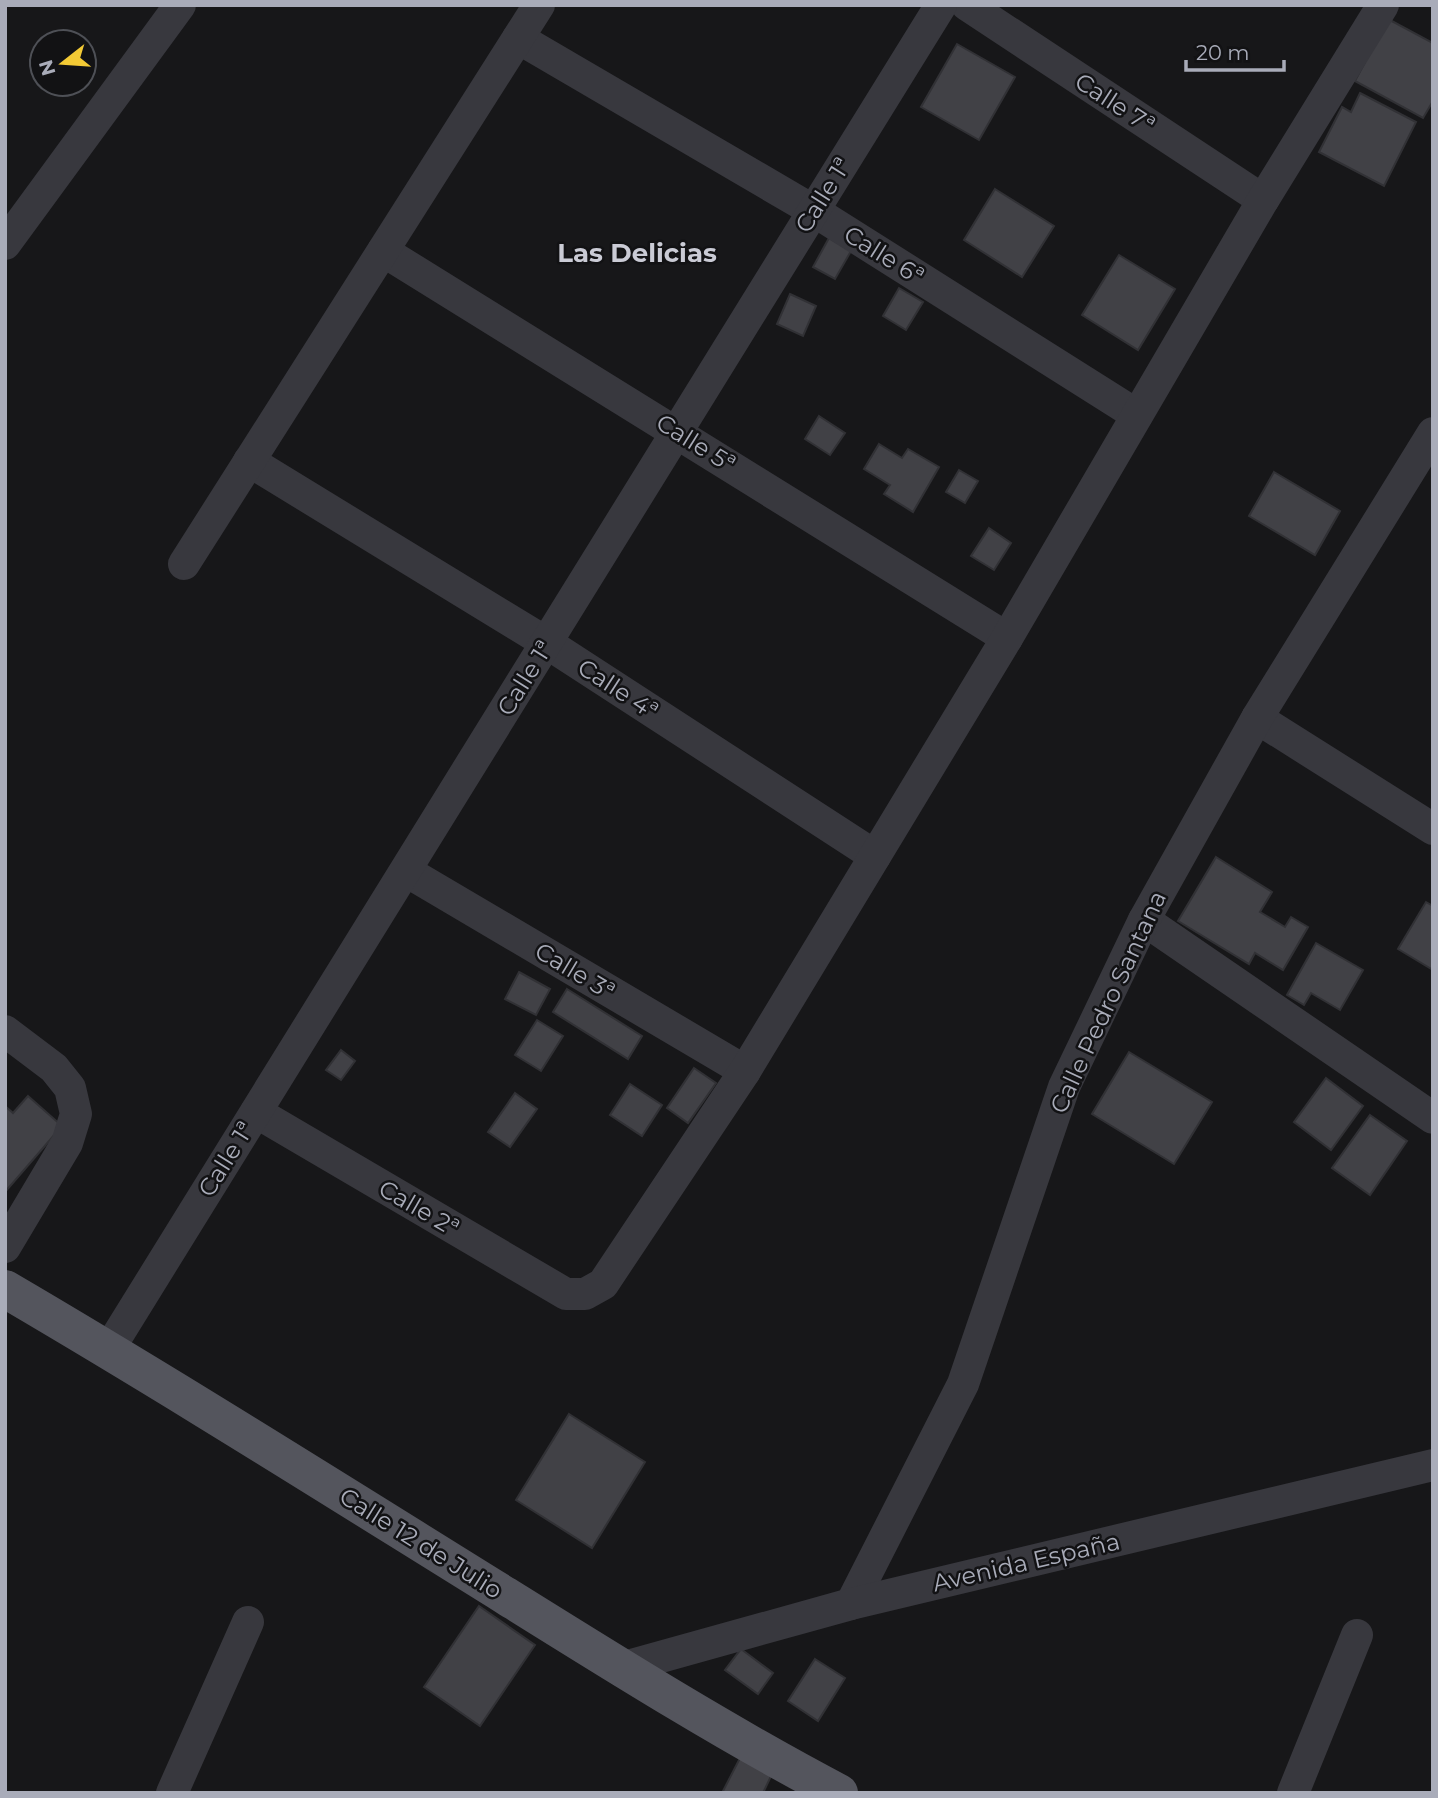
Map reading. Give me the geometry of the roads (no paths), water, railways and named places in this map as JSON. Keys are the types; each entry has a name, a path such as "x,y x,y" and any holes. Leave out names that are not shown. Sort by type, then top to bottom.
{"main road":[{"name":"Calle 12 de Julio","path":"5,1289 109,1349 621,1668 791,1782 839,1793"}],"street":[{"path":"8,237 180,5"},
{"path":"184,564 539,5"},
{"name":"Calle 1ª","path":"109,1349 941,5"},
{"name":"Calle 7ª","path":"967,5 1263,201"},
{"path":"745,1071 1007,638 1263,201 1383,5"},
{"name":"Calle 6ª","path":"518,38 814,211 1137,415"},
{"name":"Calle 5ª","path":"383,251 1007,638"},
{"name":"Calle Pedro Santana","path":"851,1604 963,1384 1064,1087 1144,920 1257,718 1429,447"},
{"name":"Calle 4ª","path":"249,461 547,643 875,856"},
{"path":"1257,718 1433,829"},
{"name":"Calle 3ª","path":"405,871 745,1071"},
{"path":"1144,920 1433,1118"},
{"path":"5,1031 54,1068 70,1088 76,1114 67,1143 5,1247"},
{"name":"Calle 2ª","path":"256,1112 566,1294 585,1294 603,1284 745,1071"},
{"name":"Avenida España","path":"621,1668 851,1604 1433,1465"},
{"path":"172,1793 248,1622"},
{"path":"1293,1793 1357,1635"}],"district":[{"name":"Las Delicias","path":"637,253"}]}
